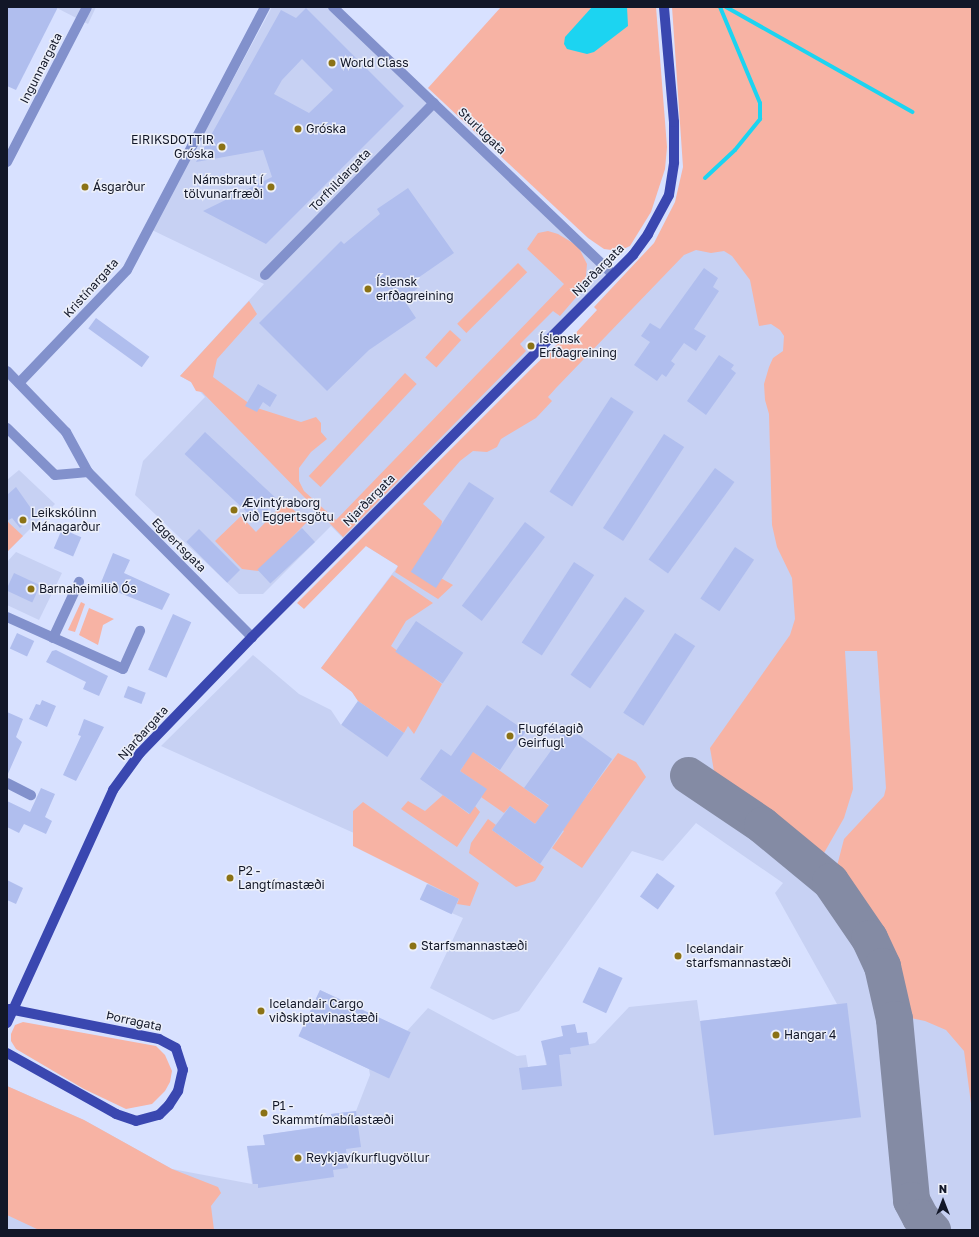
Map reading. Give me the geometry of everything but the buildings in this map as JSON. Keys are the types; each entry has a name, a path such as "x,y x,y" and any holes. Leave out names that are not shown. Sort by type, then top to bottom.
{"main road":[{"name":"Njarðargata","path":"7,1023 11,1009 113,790 140,753 252,637 632,255 648,234 669,195 674,162 674,122 664,7"},
{"name":"Þorragata","path":"7,1053 116,1114 136,1121 159,1115 169,1105 178,1091 183,1070 176,1048 159,1039 11,1009"}],"street":[{"name":"Ingunnargata","path":"7,162 87,7"},
{"name":"Kristínargata","path":"19,383 127,270 264,7"},
{"name":"Sturlugata","path":"334,7 612,274"},
{"name":"Torfhildargata","path":"265,275 434,103"},
{"name":"Eggertsgata","path":"7,371 66,432 88,472 252,637"},
{"path":"7,428 55,475 88,472"},
{"path":"53,638 79,582"},
{"path":"7,617 123,669 140,631"},
{"path":"7,783 31,795"}],"shaded area":[{"path":"55,7 96,7 88,24"},
{"path":"272,7 330,7 607,275 344,539 331,526 263,594 239,594 135,495 143,461 205,397 191,382 180,376 264,284 152,230"},
{"path":"501,7 656,7 667,147 665,169 651,212 630,246 619,251 604,249 588,238 428,88"},
{"path":"672,7 972,7 972,1111 964,1051 946,1030 925,1021 906,1017 898,975 883,939 873,918 837,866 844,839 884,796 886,788 877,651 845,651 853,789 844,818 824,853 715,777 710,748 790,635 795,619 792,578 777,547 772,525 769,414 765,400 764,384 773,358 783,351 784,336 780,330 771,324 759,326 750,280 732,256 724,251 711,253 696,250 684,255 556,388 548,397 552,401 536,418 501,439 497,447 487,452 473,451 460,461 423,504 442,521 432,584 439,577 453,585 438,599 395,572 398,566 366,546 304,609 297,603 534,366 566,336 570,339 597,310 594,307 654,243 675,202 683,167"},
{"name":"Reykjavíkurflugvöllur","path":"972,7 972,1230 7,1230 7,1086 84,1120 172,1169 252,1184 247,1147 265,1147 263,1135 333,1125 331,1114 356,1111 370,1075 369,1069 299,1036 320,990 407,1031 428,1008 517,1056 526,1055 528,1067 546,1065 544,1053 563,1050 563,1055 570,1054 570,1048 595,1043 629,1007 697,1000 700,1021 837,1004 775,893 783,883 696,823 663,861 632,851 519,1011 493,1020 430,988 463,918 420,899 436,870 161,746 253,655 299,694 331,710 341,725 358,701 352,692 321,668 398,566 366,546 629,283"},
{"path":"548,231 558,234 578,246 587,264 585,287 560,316 553,311 520,344 526,351 343,537 202,392 196,391 191,382 180,376 249,301 257,314 217,359 213,377 254,407 301,422 316,417 321,423 321,432 327,439 311,452 299,468 299,481 304,491 336,520 564,284 527,249 538,233"},
{"path":"518,263 527,272 466,333 457,324"},
{"path":"450,330 461,340 436,368 425,357"},
{"path":"405,373 417,384 321,487 309,476"},
{"name":"Leikskólinn Mánagarður","path":"19,470 55,504 7,552 7,480"},
{"path":"285,502 307,522 259,571 242,569 215,541 241,516 256,532"},
{"path":"7,521 23,536 7,552"},
{"name":"Barnaheimilið Ós","path":"16,552 62,573 39,620 7,605 7,562"},
{"path":"392,575 433,603 406,621 391,646 442,684 414,734 408,726 404,733 358,701 352,692 321,668"},
{"path":"81,602 85,604 75,632 68,630"},
{"path":"89,608 114,619 103,625 98,645 79,635"},
{"path":"461,743 569,820 618,753 636,762 646,777 582,868 552,848 564,831 542,815 535,824 510,806 504,813 481,797 486,789 460,771 464,765"},
{"path":"443,795 469,814 475,806 480,812 457,847 401,809 408,801 425,811"},
{"path":"363,802 479,883 470,906 457,904 459,899 353,846 353,811"},
{"path":"488,819 496,825 492,830 544,867 535,881 516,887 469,853 471,843"},
{"path":"23,1022 156,1046 165,1055 172,1071 170,1082 165,1091 152,1104 126,1109 84,1089 16,1049 11,1041 11,1034 15,1025"},
{"path":"7,1086 84,1120 172,1169 218,1187 221,1193 211,1206 214,1230 39,1230 7,1215"}],"water":[{"path":"592,7 627,7 628,26 594,52 587,54 567,49 564,44 565,37"}],"waterway":[{"path":"705,178 735,150 760,119 760,103 720,7"},
{"path":"726,7 912,112"}],"taxiway":[{"path":"688,775 762,825 830,881 869,938 882,966 894,1019 911,1200 920,1217 932,1230"}],"place":[{"name":"World Class","path":"332,63"},
{"name":"Gróska","path":"298,129"},
{"name":"EIRIKSDOTTIR Gróska","path":"222,147"},
{"name":"Ásgarður","path":"85,187"},
{"name":"Námsbraut í tölvunarfræði","path":"271,187"},
{"name":"Íslensk erfðagreining","path":"368,289"},
{"name":"Íslensk Erfðagreining","path":"531,346"},
{"name":"Ævintýraborg við Eggertsgötu","path":"234,510"},
{"name":"Leikskólinn Mánagarður","path":"23,520"},
{"name":"Barnaheimilið Ós","path":"31,589"},
{"name":"Flugfélagið Geirfugl","path":"510,736"},
{"name":"P2 - Langtímastæði","path":"230,878"},
{"name":"Starfsmannastæði","path":"413,946"},
{"name":"Icelandair starfsmannastæði","path":"678,956"},
{"name":"Icelandair Cargo viðskiptavinastæði","path":"261,1011"},
{"name":"Hangar 4","path":"776,1035"},
{"name":"P1 - Skammtímabílastæði","path":"264,1113"},
{"name":"Reykjavíkurflugvöllur","path":"298,1158"}]}
